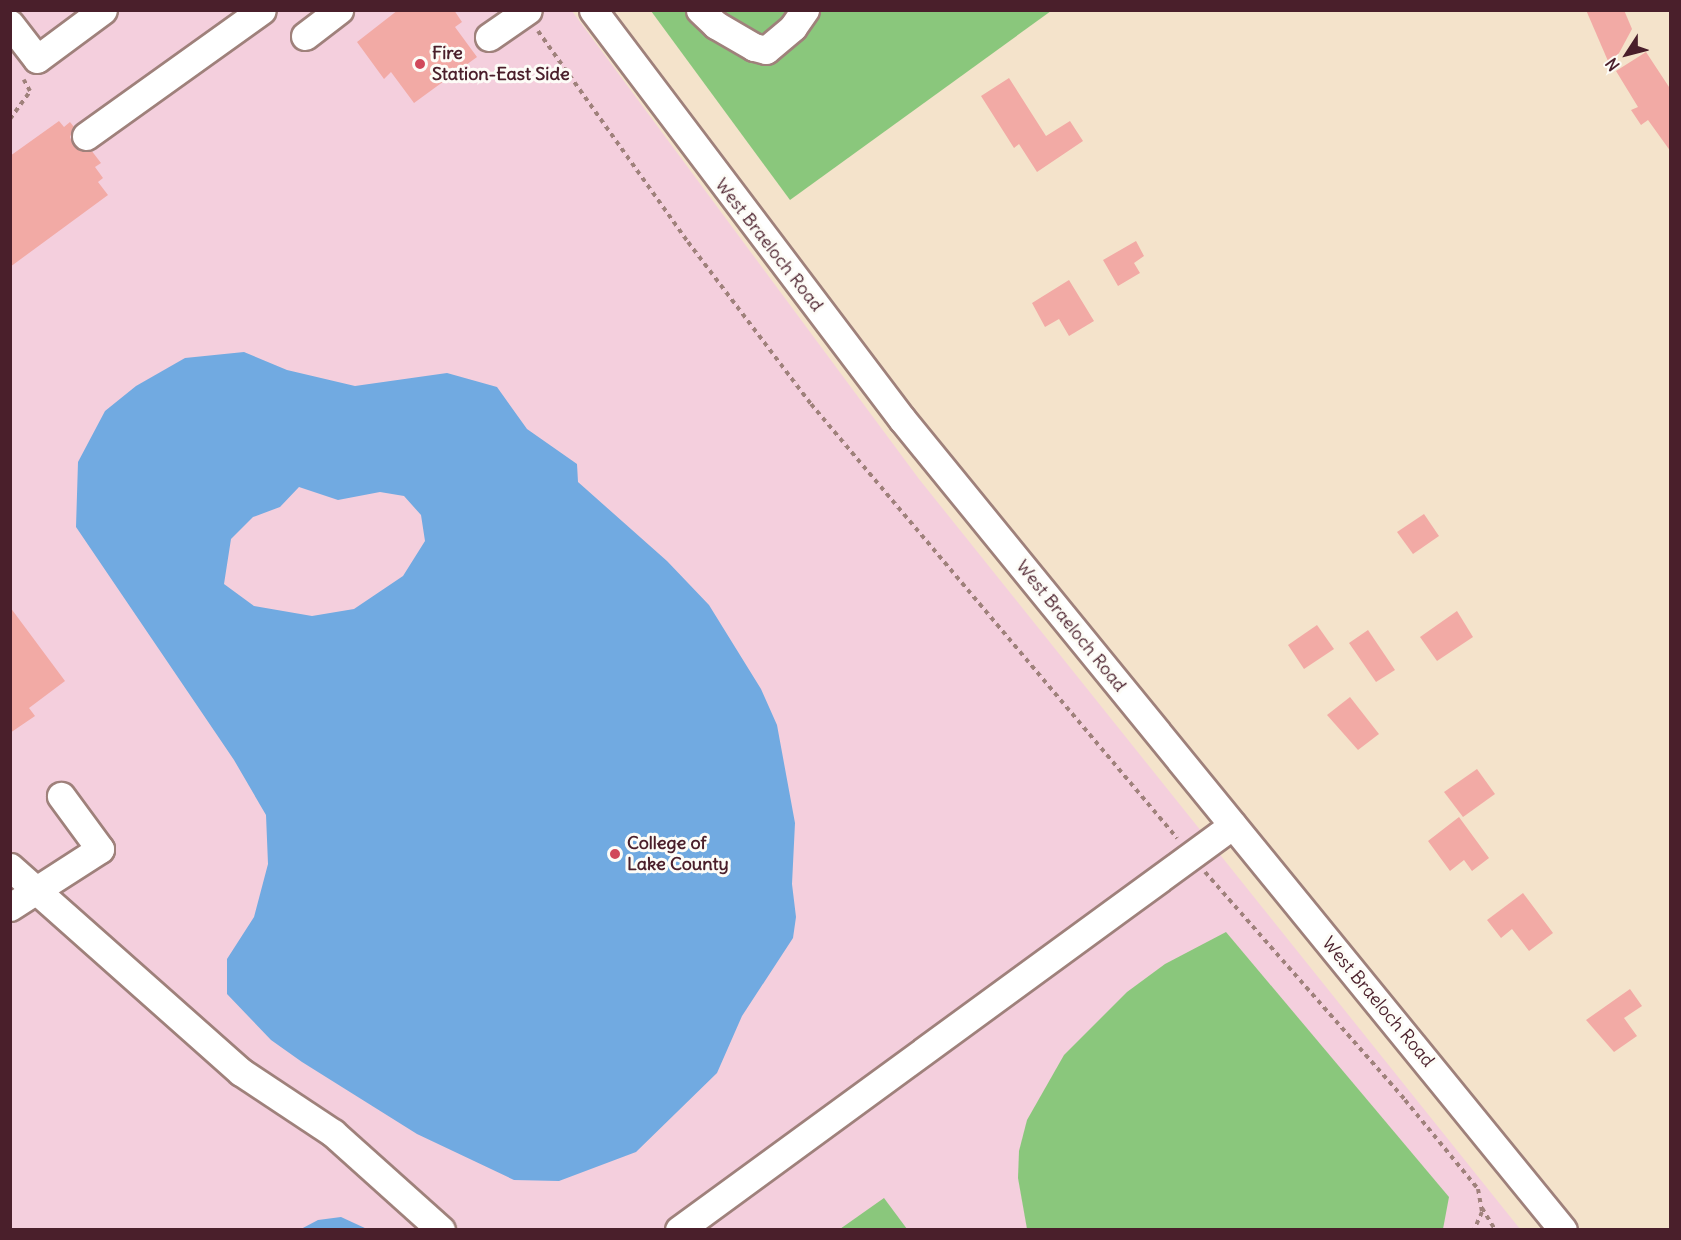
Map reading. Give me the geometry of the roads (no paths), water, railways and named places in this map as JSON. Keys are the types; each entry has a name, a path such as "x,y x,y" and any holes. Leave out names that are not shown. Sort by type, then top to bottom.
{"street":[{"path":"10,24 37,59 103,10"},
{"path":"86,136 262,10"},
{"name":"West Braeloch Road","path":"593,10 902,419 1563,1230"},
{"path":"700,10 716,25 754,47 766,50 793,27 805,10"},
{"path":"304,36 336,11"},
{"path":"489,37 527,12"},
{"path":"10,907 100,849 61,796"},
{"path":"679,1230 1233,825"},
{"path":"10,867 241,1072 333,1133 441,1230"}],"water":[{"path":"244,352 287,370 355,386 447,373 497,387 527,429 577,464 578,482 667,561 709,605 761,689 777,725 795,823 792,884 796,917 793,938 742,1016 717,1073 636,1152 559,1181 514,1180 417,1134 302,1062 271,1040 227,994 227,959 254,917 268,864 266,815 234,760 76,527 78,462 105,411 136,386 185,358","holes":["299,487 338,500 380,492 404,496 421,515 425,541 403,576 354,609 312,616 254,606 224,584 231,539 253,517 280,507"]},
{"path":"341,1217 367,1229 301,1229 318,1220"}],"place":[{"name":"Fire Station-East Side","path":"420,64"},
{"name":"College of Lake County","path":"615,854"}]}
